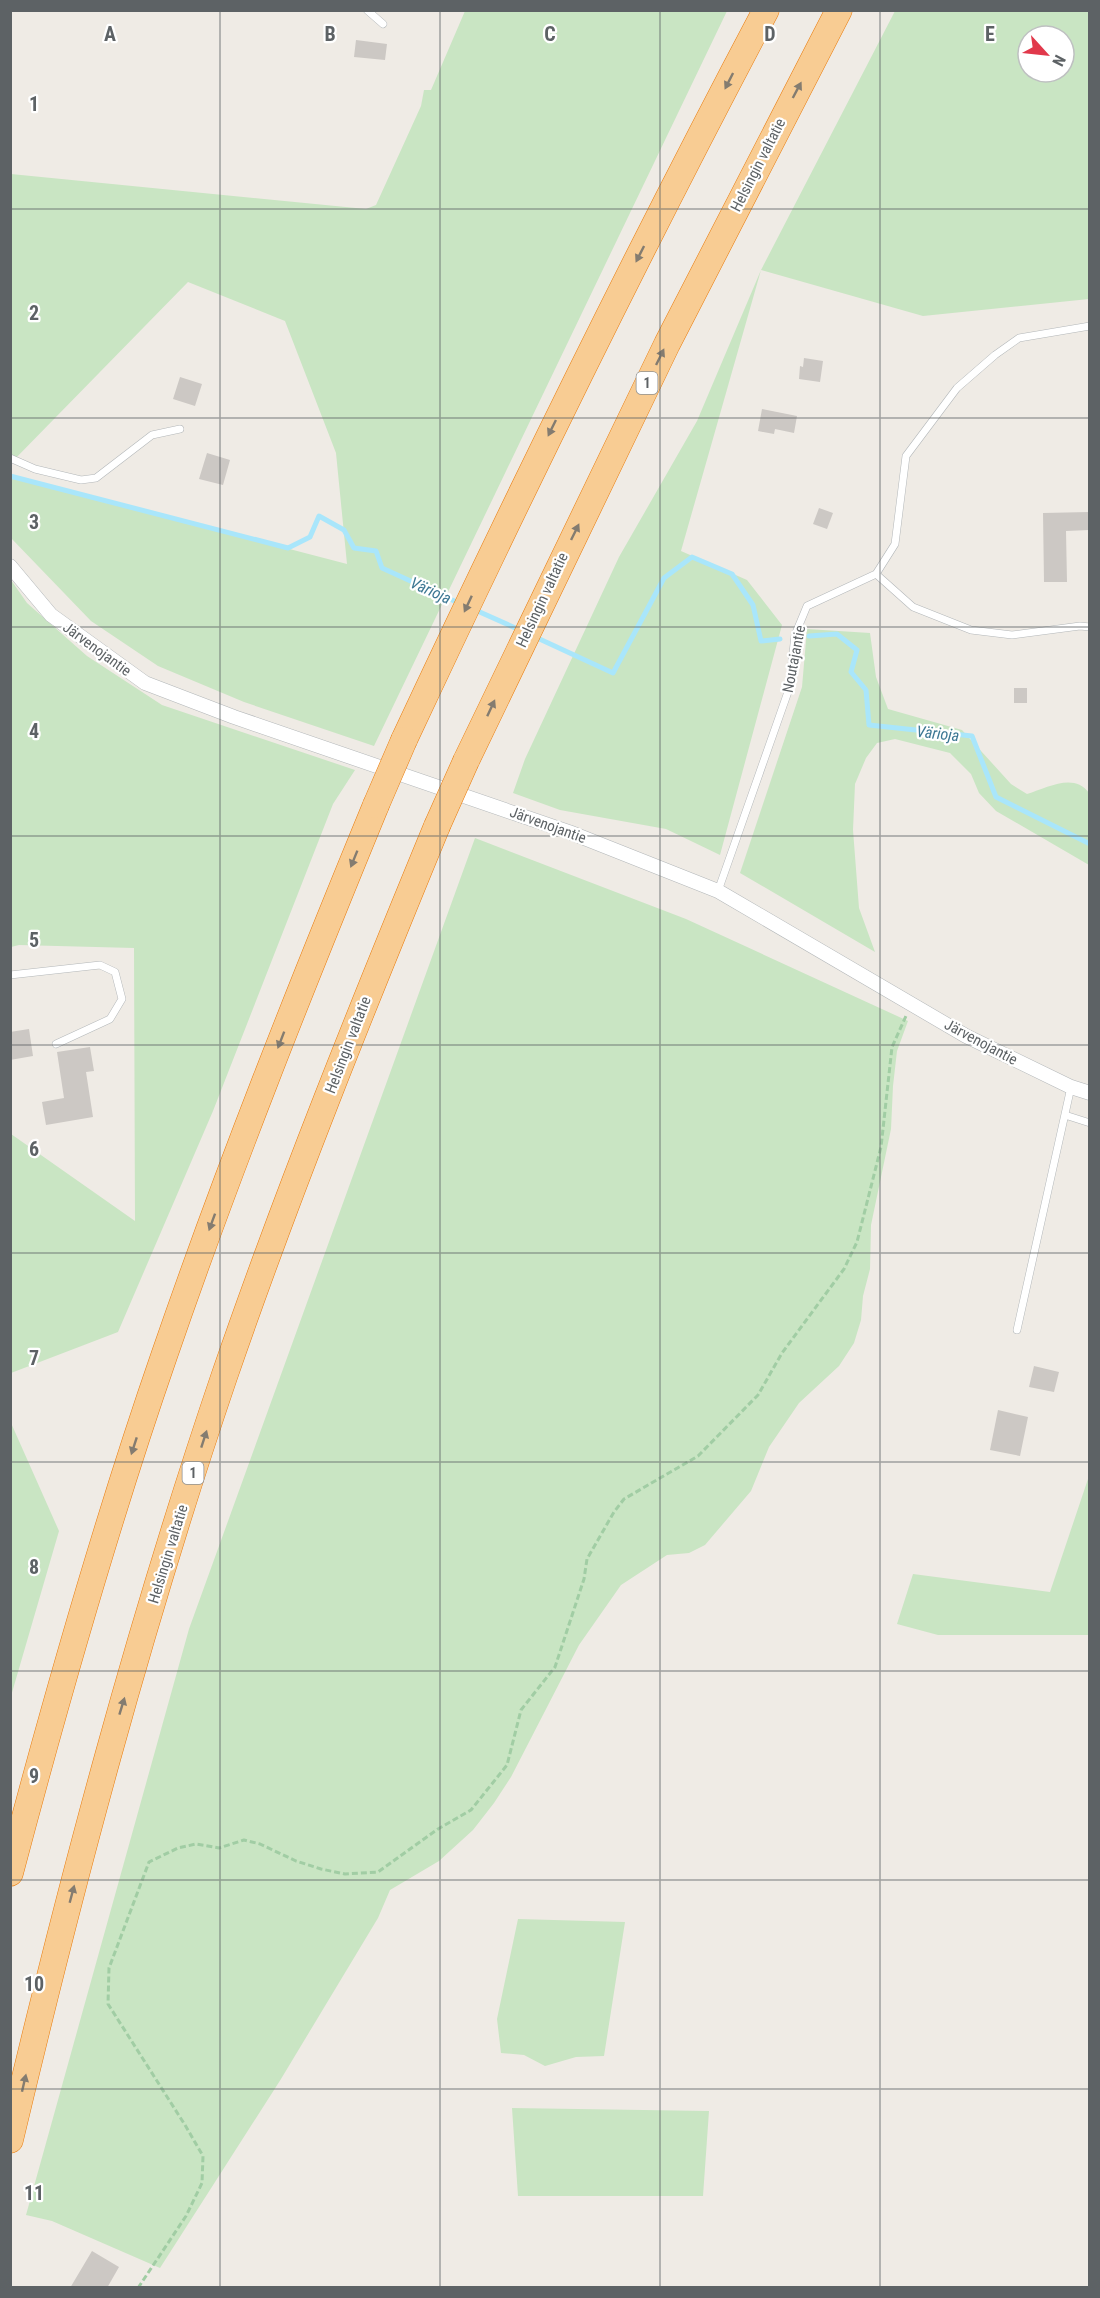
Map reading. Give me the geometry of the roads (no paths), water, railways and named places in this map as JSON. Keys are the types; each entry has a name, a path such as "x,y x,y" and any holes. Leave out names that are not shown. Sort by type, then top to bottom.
{"highway":[{"path":"10,1873 56,1699 104,1539 164,1357 296,1001 404,740 503,528 609,315 766,10"},
{"name":"Helsingin valtatie","path":"10,2140 45,1994 118,1717 166,1556 224,1378 351,1034 466,761 667,344 839,10"}],"street":[{"name":"Järvenojantie","path":"10,566 51,615 145,683 234,717 569,832 718,891 966,1036 1071,1087 1089,1093"}],"lane":[{"path":"367,10 383,24"},
{"path":"1089,326 1019,338 957,388 906,456 895,544 876,574 912,607 971,630 1012,635 1080,626 1089,627"},
{"path":"10,458 35,469 81,480 96,478 152,435 180,429"},
{"name":"Noutajantie","path":"718,891 789,689 795,635 807,606 876,574"},
{"path":"10,975 100,965 115,972 122,999 110,1019 56,1044"},
{"path":"1017,1330 1071,1087"},
{"path":"1065,1115 1089,1123"}],"waterway":[{"name":"Värioja","path":"10,476 288,548 310,537 319,516 344,530 354,548 376,551 382,568 461,604"},
{"name":"Värioja","path":"533,636 613,673 664,578 692,557 732,574 753,605 761,641 780,639"},
{"name":"Värioja","path":"473,609 522,631"},
{"name":"Värioja","path":"809,636 837,634 857,650 851,672 866,690 869,725 972,736 996,797 1090,844"}]}
